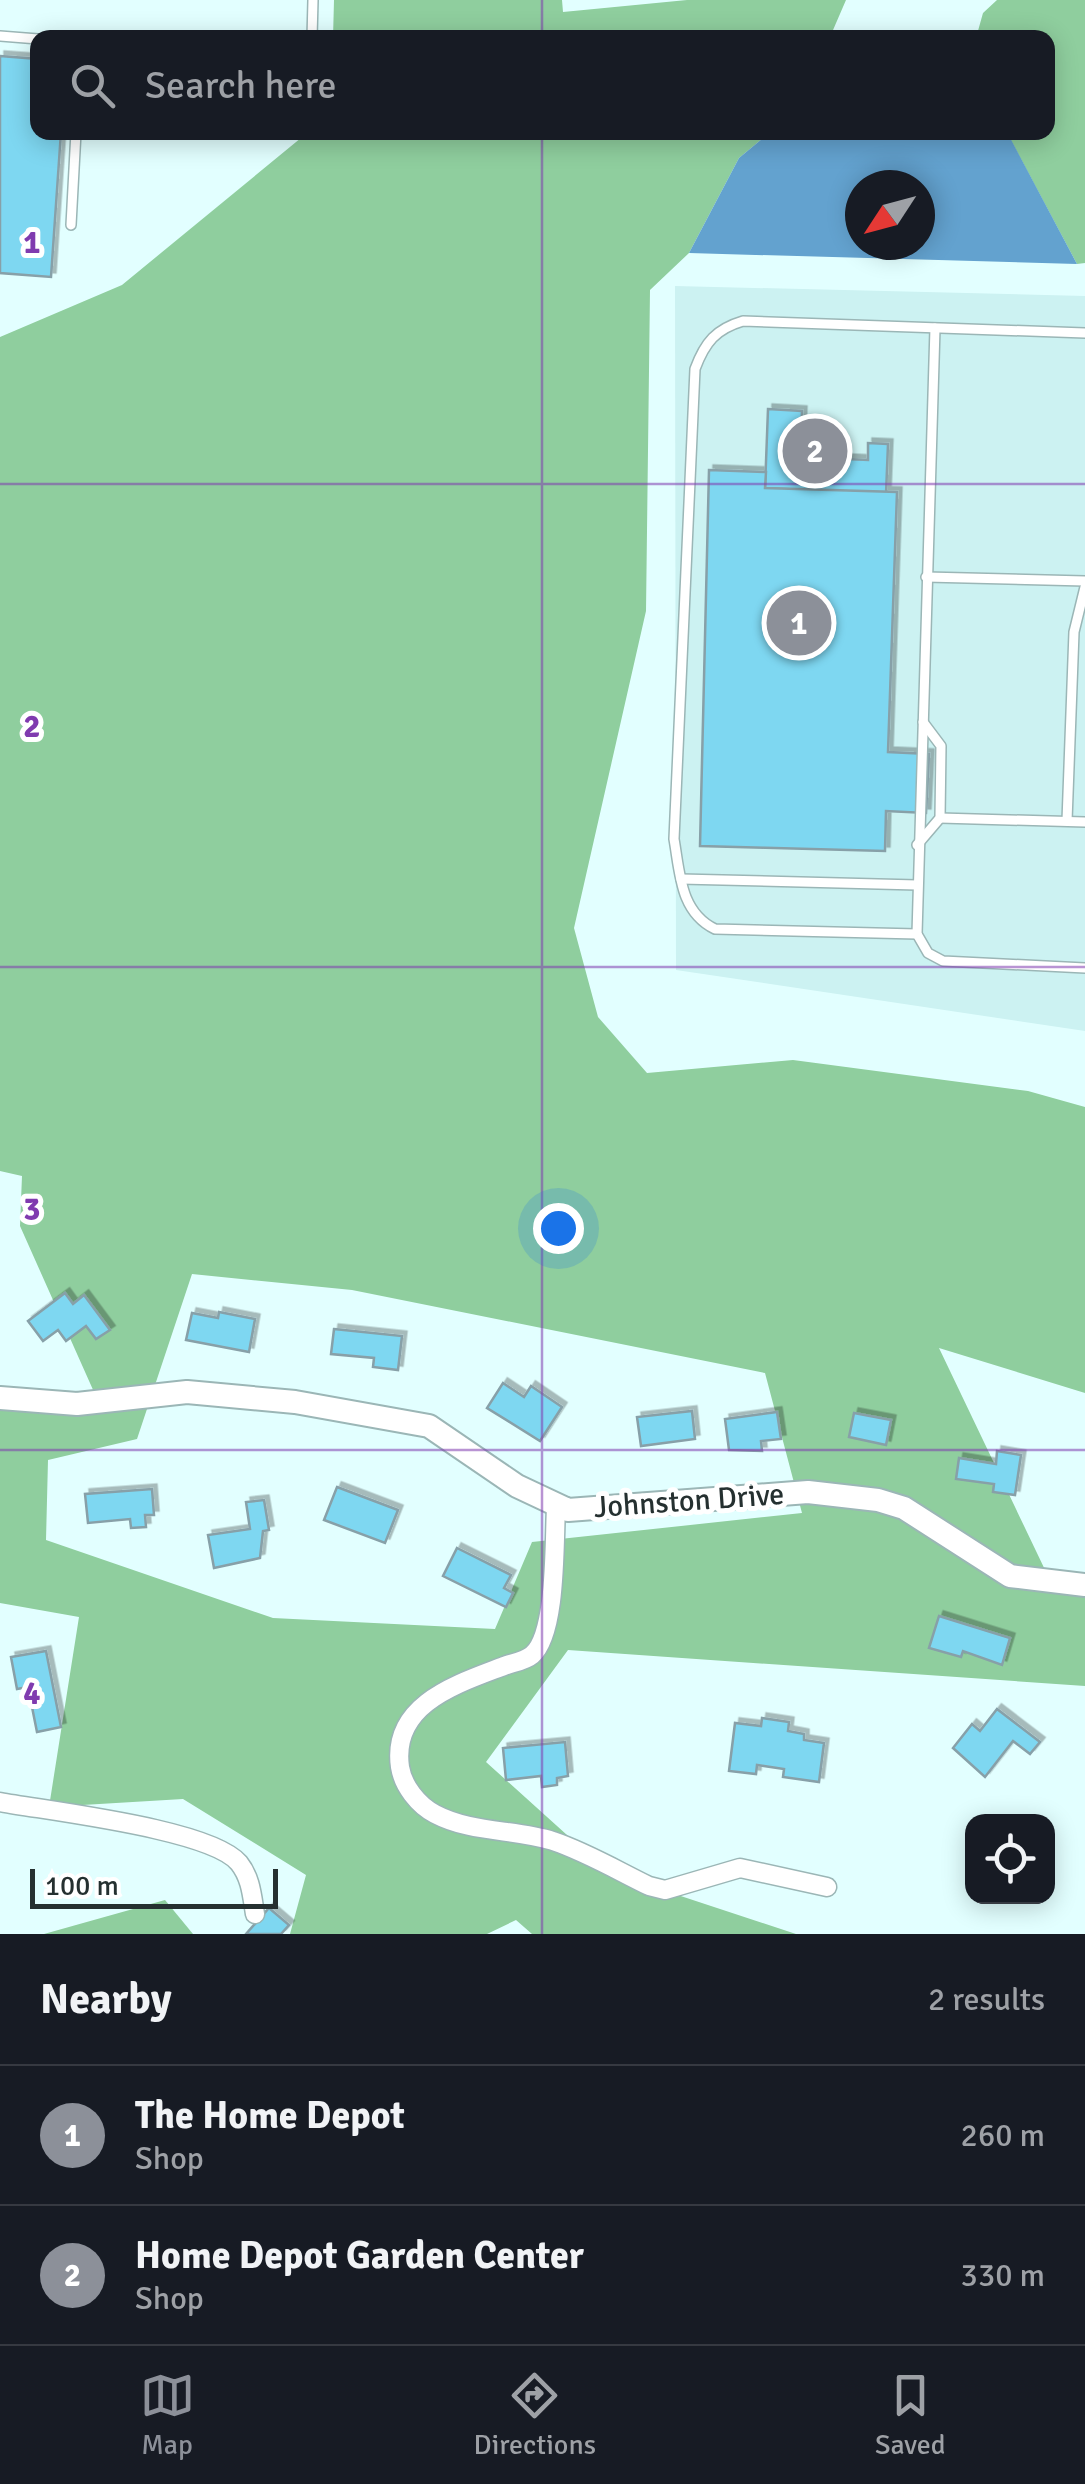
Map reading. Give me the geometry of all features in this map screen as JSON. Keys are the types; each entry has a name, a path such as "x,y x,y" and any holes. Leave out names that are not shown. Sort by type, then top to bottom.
{"street":[{"name":"Johnston Drive","path":"0,1398 77,1404 187,1392 296,1402 429,1426 556,1508 596,1510 808,1492 862,1497 904,1508 1010,1576 1085,1586"},
{"path":"556,1508 544,1638 531,1656 448,1687 429,1699 402,1736 398,1750 404,1782 423,1807 436,1816 465,1826 552,1841 665,1890 740,1868 827,1887"},
{"path":"0,1802 170,1833 226,1851 240,1864 250,1884 255,1914"}],"lane":[{"path":"312,30 313,0"},
{"path":"0,36 30,38"},
{"path":"71,225 76,140"},
{"path":"917,934 715,929 692,911 674,839 696,369 701,353 723,327 743,321 1085,332"},
{"path":"935,328 917,934 928,953 943,961 1085,968"},
{"path":"926,577 1085,584 1074,632 1067,822"},
{"path":"918,845 940,818 940,746 922,720"},
{"path":"940,818 1085,822"},
{"path":"681,879 917,885"}],"shaded area":[{"path":"675,286 1085,296 1085,1031 676,970"}],"green space":[{"path":"334,0 562,0 563,12 687,0 846,0 833,30 333,30"},
{"path":"997,0 1085,0 1085,263 1077,264 1011,140 1055,140 1055,30 978,30 983,13"},
{"path":"298,140 761,140 739,158 689,253 650,290 646,611 574,928 598,1017 647,1073 793,1060 1028,1091 1085,1107 1085,1393 939,1348 1047,1574 1085,1574 1085,1686 568,1650 486,1762 608,1872 796,1934 532,1934 516,1920 487,1934 290,1934 306,1875 183,1799 49,1807 79,1617 0,1603 0,1388 94,1392 20,1226 22,1176 0,1171 0,337 122,285","holes":["192,1274 352,1290 765,1373 802,1513 532,1542 495,1629 273,1618 46,1540 48,1460 137,1439"]},
{"path":"165,1900 193,1934 44,1934"}],"water":[{"path":"761,140 1011,140 1077,264 935,260 935,170 845,170 845,257 689,253 739,158"}],"building":[{"path":"0,56 30,58 30,140 60,140 51,277 0,273"},
{"path":"768,409 802,411 800,457 868,460 868,443 888,444 886,494 765,488"},
{"path":"709,470 766,472 765,488 897,492 888,752 929,754 926,813 886,811 885,851 700,846"},
{"path":"65,1293 73,1304 84,1295 110,1330 96,1339 86,1326 66,1341 58,1330 43,1341 28,1321"},
{"path":"219,1312 255,1319 249,1352 186,1340 192,1313 218,1318"},
{"path":"334,1329 402,1336 398,1370 373,1367 374,1358 331,1354"},
{"path":"503,1383 524,1397 531,1386 562,1407 540,1441 487,1408"},
{"path":"692,1411 695,1439 641,1446 637,1417"},
{"path":"777,1412 781,1439 761,1441 762,1451 729,1450 725,1419"},
{"path":"854,1413 891,1420 886,1445 849,1437"},
{"path":"997,1451 1021,1455 1015,1495 993,1492 994,1484 956,1479 959,1458 996,1464"},
{"path":"337,1487 398,1510 385,1543 324,1520"},
{"path":"152,1489 154,1515 145,1515 146,1527 131,1528 130,1519 88,1523 85,1494"},
{"path":"264,1500 269,1530 263,1531 260,1558 214,1568 208,1535 250,1529 246,1502"},
{"path":"457,1548 511,1575 504,1588 513,1593 506,1607 443,1576"},
{"path":"939,1616 1010,1638 1002,1665 963,1651 961,1657 929,1648"},
{"path":"46,1651 61,1727 37,1732 28,1687 17,1689 11,1657"},
{"path":"997,1709 1040,1742 1030,1754 1013,1741 985,1777 953,1748 972,1724 980,1731"},
{"path":"762,1718 789,1722 788,1731 804,1734 804,1740 824,1743 819,1782 783,1777 784,1769 757,1765 756,1774 729,1771 735,1723 761,1726"},
{"path":"565,1742 568,1776 557,1778 557,1785 542,1787 541,1776 506,1780 503,1748"},
{"path":"269,1908 289,1925 281,1934 246,1934"}],"place":[{"name":"Home Depot Garden Center","path":"815,451"},
{"name":"The Home Depot","path":"799,623"}]}
